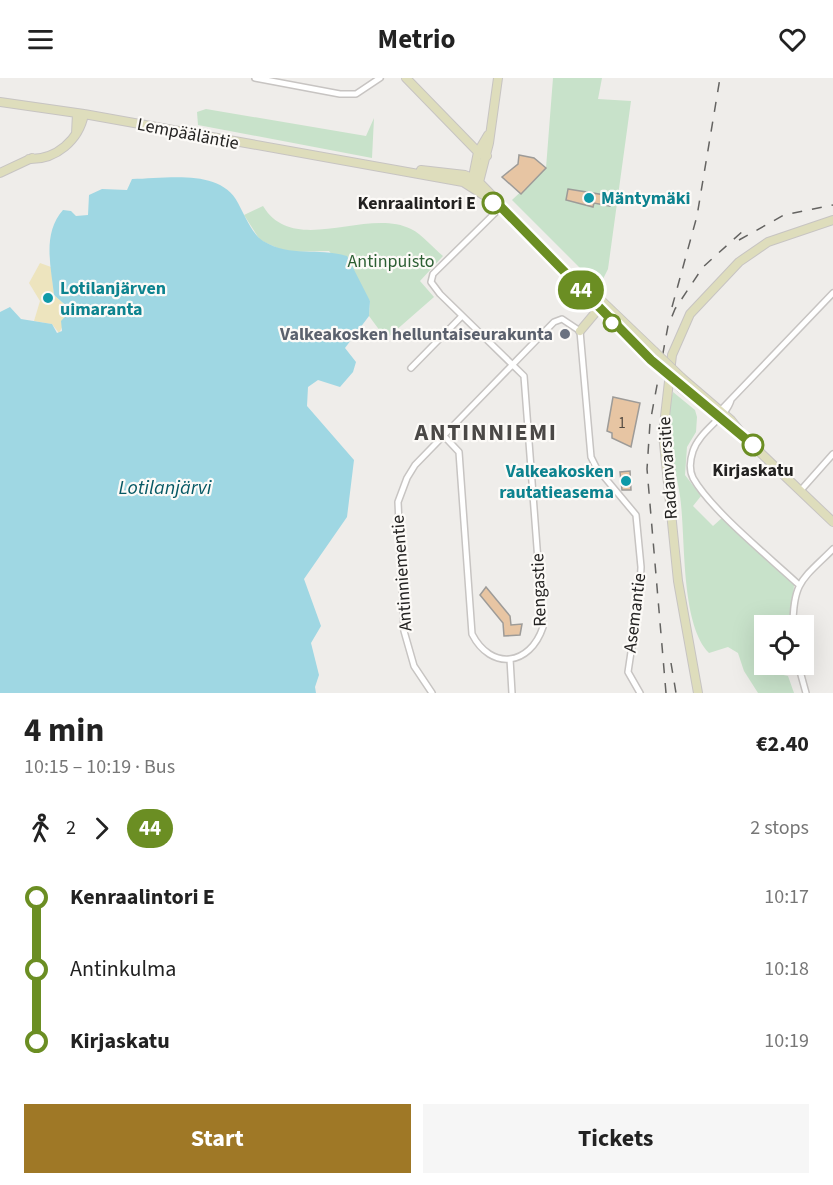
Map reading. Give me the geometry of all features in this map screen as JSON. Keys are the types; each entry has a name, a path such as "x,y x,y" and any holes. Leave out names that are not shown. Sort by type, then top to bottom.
{"main road":[{"path":"406,78 483,154"},
{"path":"498,78 490,132 472,177 478,186 497,199 500,206 574,280 583,284 601,308 720,413 833,522"},
{"name":"Lempääläntie","path":"0,102 81,113 478,186"},
{"path":"0,173 29,159 45,156 67,146 80,129 81,113"},
{"path":"478,186 483,154"},
{"name":"Lempääläntie","path":"376,166 472,177"},
{"name":"Radanvarsitie","path":"698,693 678,581 663,434 665,393 672,355 690,314 739,262 774,240 833,220"},
{"path":"580,331 601,308"},
{"path":"652,355 681,388 720,413"}],"street":[{"path":"255,78 340,94 357,94 381,78"},
{"name":"Rengastie","path":"500,206 432,278 434,288 524,376 543,627 530,651 510,659"},
{"path":"798,584 719,509 692,477 690,460 696,443 731,400 833,293"},
{"path":"411,368 462,316"},
{"name":"Antinniementie","path":"432,693 414,666 406,641 398,508 406,478 513,364 558,320 566,320 580,331"},
{"name":"Asemantie","path":"580,331 591,457 596,467 636,515 641,567 640,592 628,672 640,693"},
{"path":"444,436 459,452 472,634 483,651 510,659 512,693"},
{"path":"801,490 833,454"},
{"path":"793,615 793,602 798,584 833,549"},
{"path":"801,675 806,693"}],"green space":[{"path":"553,78 602,78 598,99 631,101 608,269 599,287 512,200 546,168"},
{"path":"206,109 366,136 374,118 372,158 198,125 197,112"},
{"name":"Antinpuisto","path":"263,206 276,221 293,228 312,230 373,223 393,224 415,231 443,256 420,281 434,297 386,339 369,316 370,301 329,251 286,252 260,240 244,215"},
{"path":"673,392 695,410 697,417 696,432 687,447 685,475 701,496 693,506 713,526 723,517 794,585 792,615 754,615 754,675 788,676 794,693 758,693 744,671 738,653 728,647 709,653 700,639 693,622 686,579 680,496 668,431 669,406"}],"sand":[{"name":"Lotilanjärven uimaranta","path":"40,263 51,267 54,295 71,310 59,333 52,324 34,321 40,301 29,283"}],"water":[{"name":"Lotilanjärvi","path":"176,177 206,180 219,184 230,192 252,229 263,241 294,251 336,253 347,256 370,301 369,316 345,348 356,362 353,372 340,387 318,380 308,387 307,406 354,460 347,517 304,579 321,626 311,643 319,675 315,687 316,693 0,693 0,312 10,307 21,319 52,324 57,333 62,331 61,321 71,310 54,295 50,240 56,219 63,210 71,211 76,216 88,215 89,195 102,189 127,190 132,179"}],"building":[{"path":"519,155 534,158 546,168 521,194 502,177 518,164"},
{"name":"Mäntymäki","path":"568,189 611,196 610,206 594,203 593,207 566,200"},
{"path":"613,397 640,403 631,447 612,438 612,433 607,431"},
{"name":"Valkeakosken rautatieasema","path":"630,471 631,490 622,490 620,472"},
{"path":"486,587 510,616 511,625 522,624 520,635 504,636 503,623 480,595"}],"railway":[{"path":"672,307 697,216 720,78"},
{"path":"739,240 784,215 833,205"},
{"path":"666,693 647,469 650,423 668,326 675,309 703,267 744,230"},
{"path":"671,663 676,693"}],"bus line":[{"name":"44","path":"493,203 499,205 574,280 608,319 681,388 753,445"}],"place":[{"name":"Mäntymäki","path":"589,198"},
{"name":"Kenraalintori E","path":"493,203"},
{"name":"Lotilanjärven uimaranta","path":"48,298"},
{"name":"Valkeakosken helluntaiseurakunta","path":"565,334"},
{"name":"Kirjaskatu","path":"753,445"},
{"name":"Valkeakosken rautatieasema","path":"626,481"}],"district":[{"name":"ANTINNIEMI","path":"486,432"}]}
